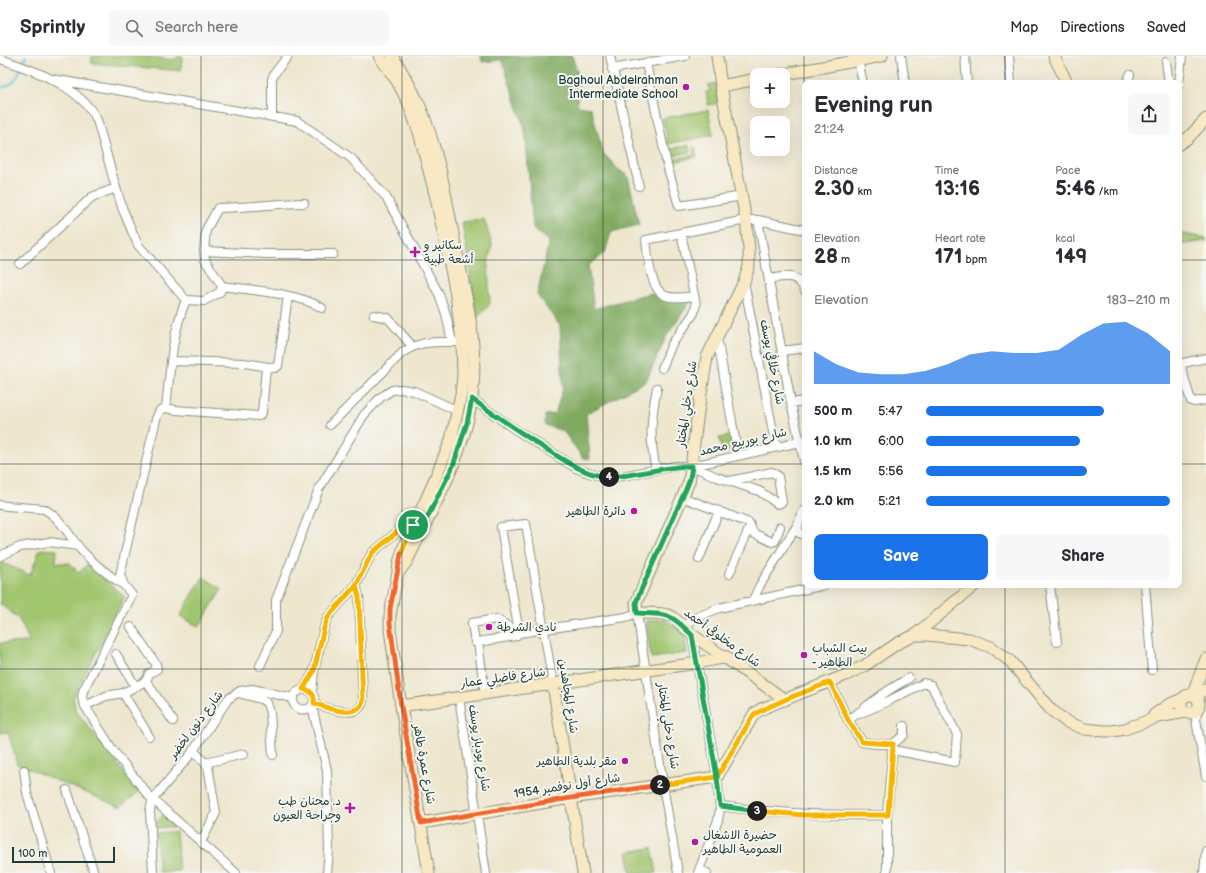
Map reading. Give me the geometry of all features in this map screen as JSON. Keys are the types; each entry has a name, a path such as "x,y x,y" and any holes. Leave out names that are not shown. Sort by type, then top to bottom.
{"main road":[{"path":"379,56 397,81 408,102 419,132 438,206 460,322 457,342 463,376 458,412 451,440 426,500 418,527"},
{"path":"392,56 419,104 438,160 468,305 475,367 472,399 467,423 453,466 418,527"},
{"name":"شارع دخلي المختار","path":"637,613 636,603 638,597 689,482 707,356 744,282 749,261 746,220 721,86 717,56"},
{"path":"790,73 850,59 882,56"},
{"path":"1054,56 1066,80"},
{"path":"721,86 750,80"},
{"path":"1182,142 1188,138 1206,119"},
{"name":"شارع عمرة طاهر","path":"418,527 406,561 398,572 391,602 390,623 401,706 429,873"},
{"path":"717,777 754,714 864,666 898,643 916,635 971,588"},
{"name":"شارع مخلوفي أحمد","path":"637,613 667,615 672,617 692,635 784,700"},
{"path":"916,635 969,639 991,647 1010,661 1051,710 1076,726 1094,731 1114,731 1151,718 1162,709 1193,705 1206,689 1198,680"},
{"name":"شارع فاضلي عمار","path":"401,706 726,658"},
{"path":"1193,705 1198,680 1206,659"},
{"name":"شارع المجاهدين","path":"553,684 583,873"},
{"name":"شارع أول نوفمبر 1954","path":"421,823 571,798 717,777"}],"street":[{"path":"272,117 272,79 274,74 288,56"},
{"path":"610,56 639,186"},
{"path":"612,69 641,61 685,56"},
{"path":"901,56 905,80"},
{"path":"965,56 967,80"},
{"path":"1009,56 1011,80"},
{"path":"1180,80 1182,56"},
{"path":"0,59 52,79 86,103 97,120 123,210 138,245 186,300 204,301 220,292 222,286"},
{"path":"850,59 861,80"},
{"path":"641,61 666,160 680,206 742,196"},
{"path":"1166,62 1169,80"},
{"path":"1128,80 1130,75"},
{"path":"52,79 297,121 351,158 386,197 434,283 457,342 429,342 412,346 402,353 330,425"},
{"path":"20,264 92,197 116,188"},
{"path":"304,202 278,203 238,208 218,208 206,230 204,251 205,260 222,286 288,296 314,303 322,308"},
{"path":"694,296 666,296 657,291 653,280 646,240 746,220 758,220 802,229"},
{"path":"758,220 770,279 791,404 802,451"},
{"path":"662,368 672,344 694,313 696,304 681,234"},
{"path":"204,251 267,254 333,254"},
{"path":"770,279 786,276 794,278 802,285"},
{"name":"شارع خلافي يوسف","path":"744,282 776,447"},
{"path":"172,360 244,363 274,368 278,366 288,296"},
{"path":"166,408 173,347 180,314 186,300"},
{"path":"374,315 388,318 412,346"},
{"path":"716,338 738,456"},
{"path":"782,351 802,348"},
{"path":"1182,363 1206,358"},
{"path":"236,873 153,799 112,748 85,706 82,698 83,691 132,595 124,585 120,575 156,420 160,410 166,408 175,410 259,416 262,413 266,367"},
{"path":"1182,373 1191,401 1206,400"},
{"path":"656,469 652,454 651,430 657,388"},
{"path":"260,666 276,631 276,600 319,489 364,415 381,397 392,390 401,389 414,391 458,412"},
{"name":"شارع بوربيع محمد","path":"472,399 519,432 576,468 600,476 622,476 675,466 692,466 800,442"},
{"path":"791,404 802,402"},
{"path":"714,462 717,477"},
{"path":"692,466 717,477 759,491 778,504 782,502 778,476 772,472 730,481"},
{"path":"682,497 749,523 753,533 772,542 774,541 780,527"},
{"path":"0,505 44,509 55,516 78,546 107,574 124,585"},
{"path":"699,559 719,511"},
{"path":"754,600 760,585 802,515"},
{"name":"شارع المجاهدين","path":"519,633 502,528 526,524 553,684"},
{"path":"798,524 797,529 799,533 802,534"},
{"path":"327,873 329,850 327,770 313,704 314,696 312,693 314,671 324,628 328,617 356,585 372,553 397,532 418,527"},
{"path":"729,574 750,527"},
{"path":"0,556 20,546 48,542 78,546"},
{"path":"313,704 349,711 356,710 362,705 359,597 356,585"},
{"path":"682,626 719,608 810,588"},
{"path":"1050,588 1057,642"},
{"path":"1145,588 1152,670"},
{"path":"478,642 516,636 519,633 626,617 637,613"},
{"name":"شارع دخلي المختار","path":"637,613 678,873"},
{"path":"486,694 478,642 475,642 472,623 496,619 519,633"},
{"path":"85,706 106,696 123,693 146,682 149,674 157,668 131,627"},
{"path":"692,635 717,777 720,806 718,820 698,871 708,873"},
{"path":"116,654 136,687"},
{"path":"314,671 303,689 296,692 293,702 297,708 304,710 318,729"},
{"path":"858,714 862,708 909,678"},
{"path":"146,682 173,721"},
{"path":"830,682 848,720 862,742 893,747 955,762 957,734 931,685 924,683 848,720"},
{"name":"شارع دنون لخضر","path":"153,799 193,750 228,699 237,692 252,689 293,698"},
{"path":"303,689 306,689 312,693"},
{"path":"237,692 261,699 267,703 270,713 273,755"},
{"path":"123,693 149,736"},
{"name":"شارع بودباز يوسف","path":"459,698 486,873"},
{"path":"304,710 307,710 313,704"},
{"path":"1193,705 1206,776"},
{"path":"887,873 888,815 893,747 904,735 904,726"},
{"path":"193,750 208,766 216,813 201,842"},
{"path":"205,763 244,754"},
{"path":"24,770 27,793 51,873"},
{"path":"67,790 94,873"},
{"path":"153,799 150,810 153,873"},
{"path":"720,806 803,815 888,815"},
{"path":"1204,873 1206,851"}],"green space":[{"path":"92,56 141,56 174,60 178,56 183,56 180,71 91,63"},
{"path":"481,56 572,56 581,83 576,87 578,106 591,108 603,153 618,169 628,176 639,225 611,232 605,253 588,266 594,309 650,293 663,299 690,302 666,337 646,381 586,414 590,459 583,458 563,431 545,425 545,415 555,414 563,388 560,326 537,295 549,241 533,228 525,130 502,60 482,62"},
{"path":"716,83 719,103 708,105 706,92 710,91 708,85"},
{"path":"708,110 713,135 668,144 663,118"},
{"path":"689,145 690,152 671,156 670,149"},
{"path":"695,147 697,157 673,162 672,159 694,155 693,148"},
{"path":"484,219 492,244 488,264 490,304 477,318 462,222"},
{"path":"1182,234 1206,238 1206,241 1182,245"},
{"path":"730,436 733,450 722,452 719,438"},
{"path":"40,549 57,550 56,563 70,563 79,573 87,564 125,597 73,697 76,711 139,792 120,807 17,764 8,732 0,733 0,643 30,642 19,619 0,604 0,564 1,562 30,575"},
{"path":"203,577 222,589 199,627 180,616"},
{"path":"664,619 684,633 687,653 651,658 646,621"},
{"path":"163,815 174,827 153,828 153,825"},
{"path":"176,831 179,871 159,872 156,833"},
{"path":"652,848 657,873 631,873 627,852"}],"waterway":[{"path":"23,64 26,56"},
{"path":"0,88 14,82 21,68"}],"place":[{"name":"Baghoul Abdelrahman Intermediate School","path":"686,87"},
{"name":"سكانير و أشعة طبية","path":"415,252"},
{"name":"دائرة الطاهير","path":"634,511"},
{"name":"نادي الشرطة","path":"489,627"},
{"name":"بيت الشباب - الطاهير","path":"804,655"},
{"name":"مقر بلدية الطاهير","path":"625,761"},
{"name":"د. محنان طب وجراحة العيون","path":"350,808"},
{"name":"حضيرة الاشغال العمومية الطاهير","path":"695,842"}],"route":[{"path":"413,525 397,532 372,553 356,585 328,617 314,671 303,689 306,689 312,693 314,696 314,703 329,708 349,711 360,708 363,701 359,597 356,585 372,553 397,532 405,528 413,525 398,563 398,572 390,609 390,630 421,823 571,798 717,777 747,723 754,714 762,709 830,682 848,720 862,742 893,744 888,815 803,815 720,806 717,777 692,635 672,617 661,614 637,613 636,603 686,489 690,479 692,466 675,466 610,477 589,473 576,468 513,428 472,399 467,423 453,466 422,528 413,525"}]}
